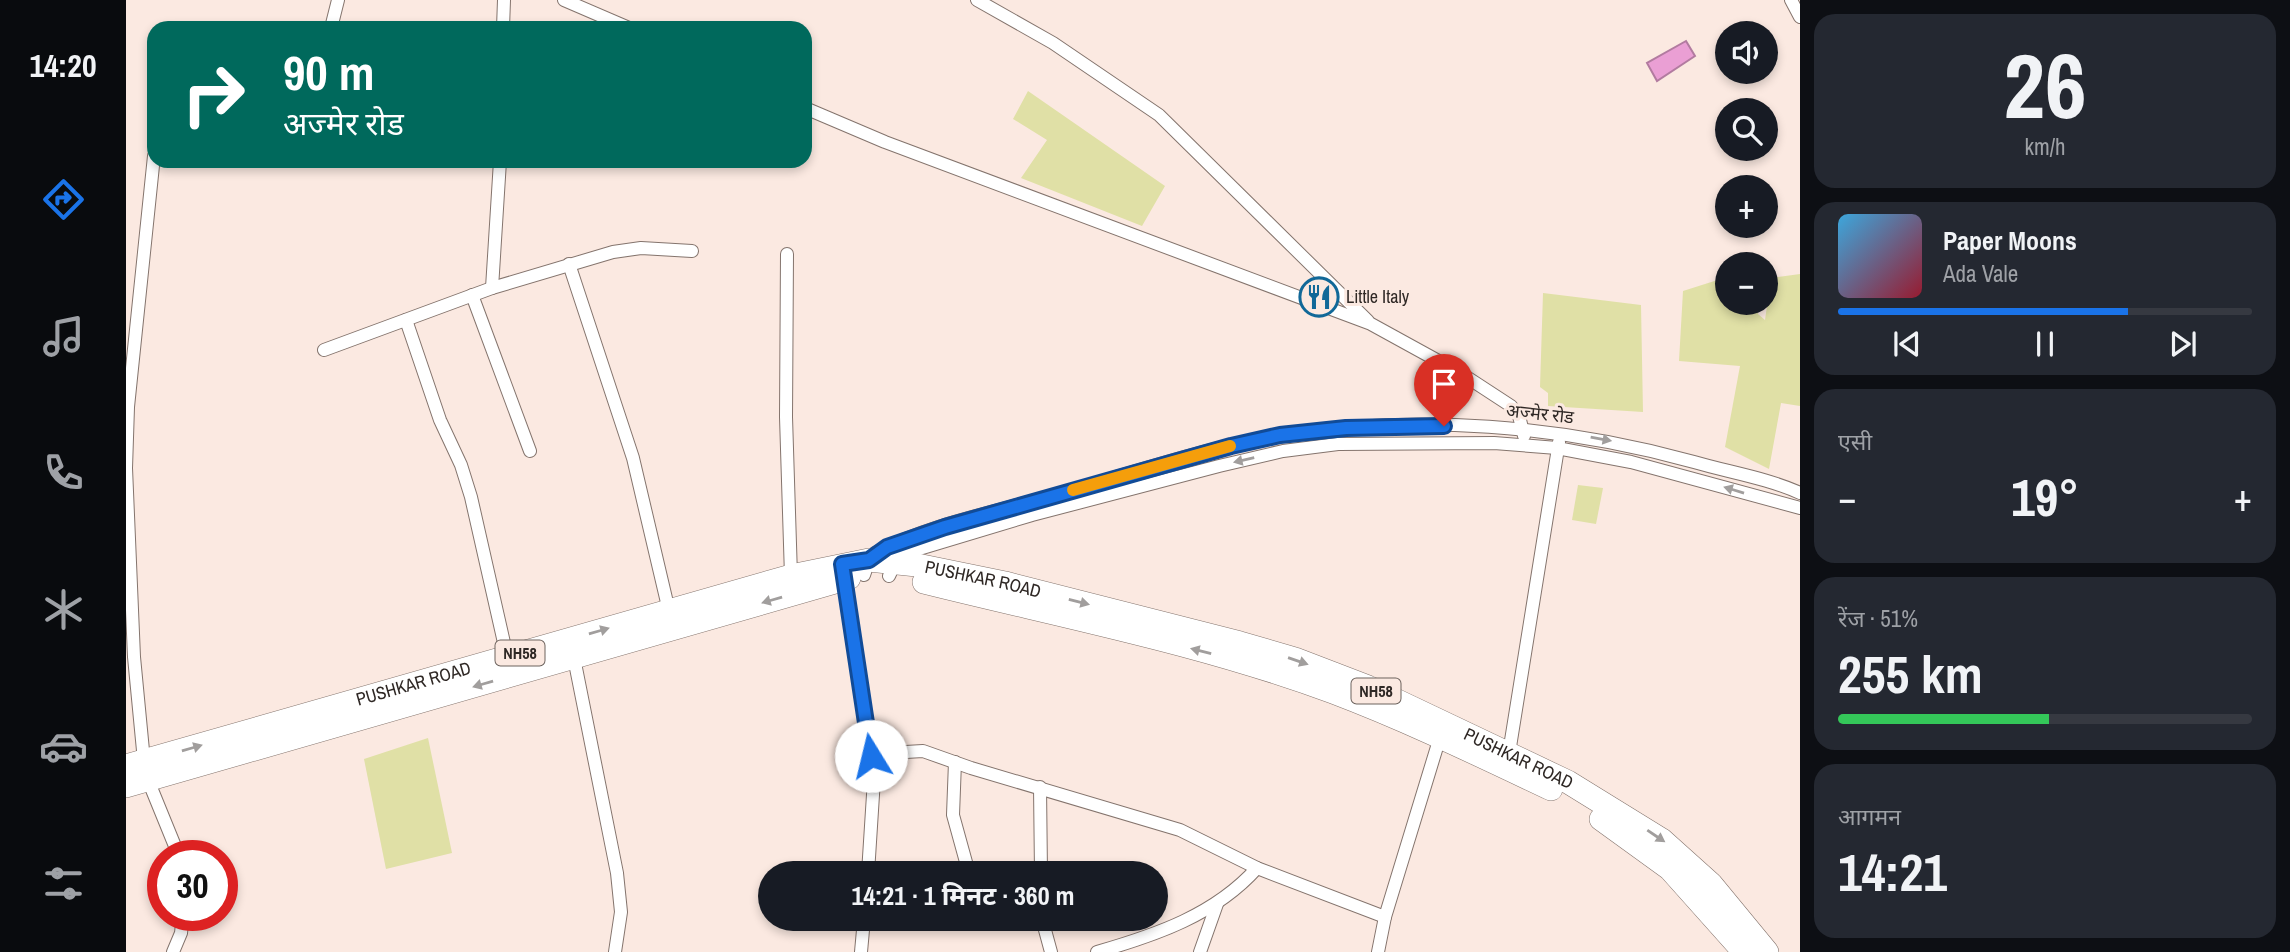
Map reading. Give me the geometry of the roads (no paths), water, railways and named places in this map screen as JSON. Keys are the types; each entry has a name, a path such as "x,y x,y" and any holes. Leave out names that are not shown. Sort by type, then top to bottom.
{"highway":[{"name":"PUSHKAR ROAD","path":"136,773 507,656 572,649 669,611 790,576 891,568 1018,587 1295,659 1368,687 1568,782 1662,840 1711,884 1767,952"},
{"name":"PUSHKAR ROAD","path":"891,568 910,578 1222,656 1334,692 1440,737 1550,789 1615,828 1670,869 1744,952"},
{"name":"PUSHKAR ROAD","path":"136,773 855,569"}],"street":[{"path":"333,21 338,0"},
{"path":"503,21 504,0"},
{"path":"564,0 613,21"},
{"path":"977,0 1053,43 1159,115 1371,324"},
{"path":"1791,0 1800,17"},
{"path":"812,111 885,142 1371,324 1462,374 1511,406 1524,428 1524,444"},
{"path":"153,168 128,407 126,468 129,582 134,657 136,773 171,840"},
{"path":"492,288 500,168"},
{"path":"324,350 472,295 569,264 627,249 692,251"},
{"path":"787,254 786,417 790,576"},
{"path":"569,264 633,458 669,611"},
{"path":"472,295 530,451"},
{"path":"406,320 440,420 461,465 471,497 507,656"},
{"name":"अज्मेर रोड","path":"855,569 887,547 945,527 1231,446 1280,435 1371,428 1524,428 1636,446 1800,493"},
{"path":"1509,753 1561,433"},
{"path":"1280,435 1283,450"},
{"name":"अज्मेर रोड","path":"891,568 907,551 1032,514 1283,450 1363,443 1524,444 1557,448 1631,462 1800,508"},
{"path":"855,569 871,754 873,803 869,861"},
{"path":"572,649 617,873 621,912 615,952"},
{"path":"1378,952 1385,917 1440,737"},
{"path":"871,754 922,751 1180,830 1257,868 1385,917"},
{"path":"955,762 953,815 966,861"},
{"path":"1040,788 1041,861"},
{"path":"1097,952 1166,929 1217,904 1241,886 1257,868"},
{"path":"1200,952 1217,904"},
{"path":"173,952 181,931"},
{"path":"861,952 863,931"},
{"path":"1045,931 1051,952"}],"place":[{"name":"Little Italy","path":"1319,297"}]}
